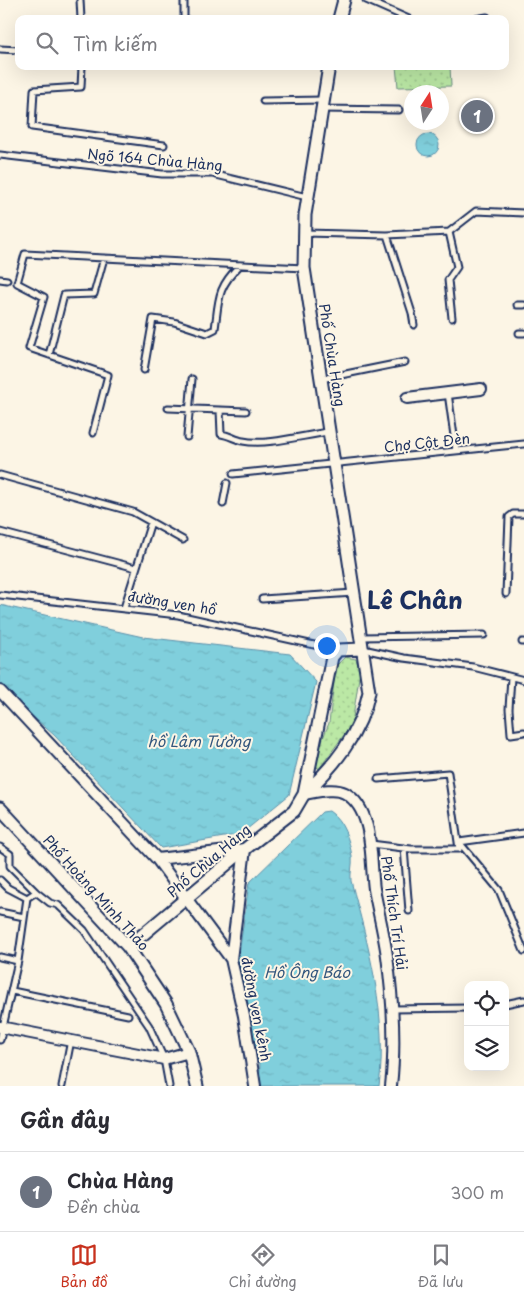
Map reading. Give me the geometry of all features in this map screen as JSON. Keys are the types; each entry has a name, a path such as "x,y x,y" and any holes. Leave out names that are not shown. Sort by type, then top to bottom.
{"street":[{"path":"340,15 344,0"},
{"name":"Phố Chùa Hàng","path":"128,947 188,899 245,849 294,811 304,794 326,773 353,736 369,692 332,465 329,431 304,268 307,197 328,70"},
{"path":"407,398 481,389"},
{"path":"338,650 362,643"},
{"name":"Phố Chùa Hàng","path":"304,794 332,657 338,650"},
{"path":"0,691 157,859 231,960"},
{"name":"Phố Thích Trí Hải","path":"304,794 328,790 345,793 357,805 365,820 371,844 374,888 387,955 393,1009 395,1049 392,1086"},
{"name":"Phố Hoàng Minh Thảo","path":"0,808 128,947 166,1004 189,1052 197,1086"},
{"path":"157,859 245,849"},
{"name":"đường ven kênh","path":"245,849 231,960 244,1016 254,1086"},
{"path":"2,1028 164,1059 189,1052"}],"lane":[{"path":"80,0 81,15"},
{"path":"184,0 184,15"},
{"path":"366,0 400,15"},
{"path":"0,49 15,50"},
{"path":"82,70 80,87 34,90 32,127 164,145"},
{"path":"263,101 399,110"},
{"name":"Ngõ 164 Chùa Hàng","path":"0,155 162,174 212,174 307,197"},
{"path":"306,233 387,235 449,232 476,211 524,213"},
{"path":"449,232 457,267 448,280 452,318"},
{"path":"387,235 412,313 414,325"},
{"path":"92,433 108,374 29,348 44,297 16,283 24,254 304,268"},
{"path":"50,355 64,295 94,294 104,258"},
{"path":"144,370 153,319 174,322 206,333 215,329 219,294 226,279 240,265"},
{"path":"0,279 7,280"},
{"path":"517,305 524,305"},
{"path":"321,378 406,362"},
{"path":"187,437 192,379"},
{"path":"448,393 456,450"},
{"path":"168,408 246,411"},
{"path":"220,410 221,434 234,436 241,441 277,439 329,431"},
{"name":"Chợ Cột Đèn","path":"233,474 524,444"},
{"path":"0,475 133,512 183,540"},
{"path":"223,504 227,484"},
{"path":"506,594 508,517 513,514 524,514"},
{"path":"124,608 151,522"},
{"path":"0,532 136,568"},
{"path":"262,599 354,593"},
{"name":"đường ven hồ","path":"0,594 178,615 338,650"},
{"path":"362,643 484,634"},
{"path":"362,643 404,658 473,667 524,680"},
{"path":"511,677 509,709 511,734 524,732"},
{"path":"371,844 404,848 459,849 448,773 378,779"},
{"path":"459,842 524,833"},
{"path":"459,842 499,890 524,951"},
{"path":"0,847 10,854 10,866 36,892 50,903 58,905 84,930 149,1026 164,1059 169,1086"},
{"path":"404,848 409,911"},
{"path":"0,880 8,888 27,898"},
{"path":"0,1040 18,961 27,898 36,892"},
{"path":"0,912 24,917"},
{"path":"0,958 18,961"},
{"path":"12,991 128,1015"},
{"path":"509,1003 524,1000"},
{"path":"393,1009 464,1008"},
{"path":"62,1086 71,1040"}],"green space":[{"path":"396,70 450,70 451,86 404,85 404,87 398,87"},
{"path":"345,657 356,659 360,671 352,724 319,769 313,763 329,723 336,666"}],"water":[{"path":"428,134 436,137 439,145 436,153 428,156 420,153 417,145 420,137"},
{"name":"hồ Lâm Tường","path":"0,605 143,637 290,654 316,682 289,795 241,834 161,848 54,735 0,688"},
{"name":"Hồ Ông Báo","path":"329,811 342,825 350,844 352,860 351,881 370,957 379,1008 381,1060 379,1086 259,1086 260,1064 255,1054 238,961 249,883 322,812"}],"place":[{"name":"Chùa Hàng","path":"477,116"}],"district":[{"name":"Lê Chân","path":"415,601"}]}
